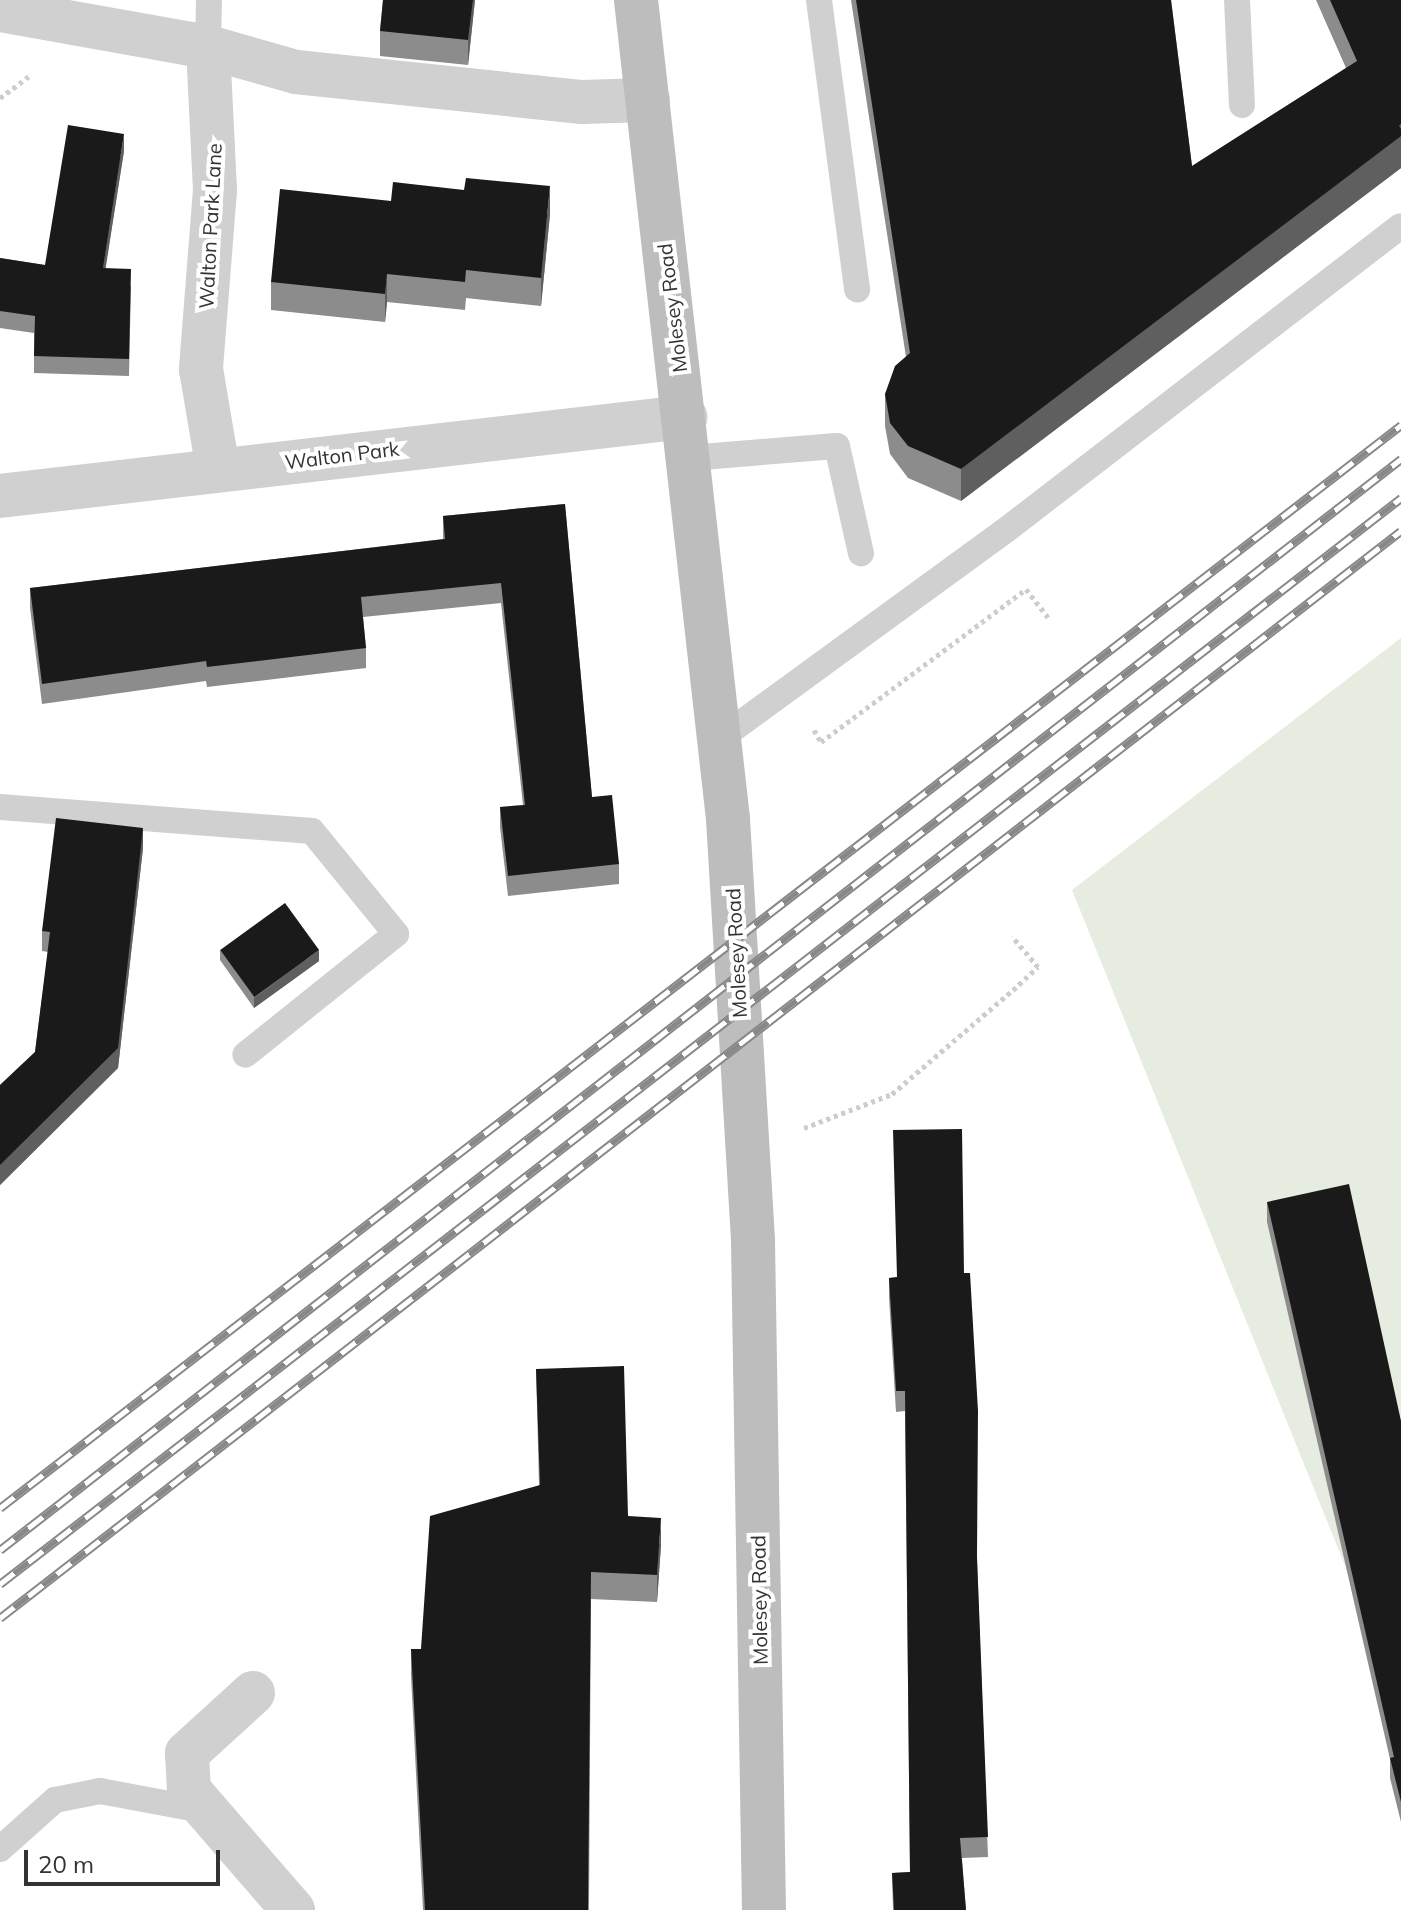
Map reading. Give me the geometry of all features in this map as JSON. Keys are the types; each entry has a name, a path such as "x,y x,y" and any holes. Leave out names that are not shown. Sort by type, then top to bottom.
{"street":[{"name":"Molesey Road","path":"636,0 722,737 747,1150 764,1910"},
{"path":"0,10 208,47 296,72 582,102 648,100"},
{"name":"Walton Park Lane","path":"208,47 215,190 201,369 218,470"},
{"name":"Walton Park","path":"0,496 218,470 687,437"},
{"path":"253,1693 187,1753 189,1790 293,1910"}],"lane":[{"path":"208,47 209,0"},
{"path":"819,0 857,290"},
{"path":"1237,0 1242,105"},
{"path":"722,737 1006,530 1401,226"},
{"path":"687,437 837,446 861,553"},
{"path":"0,807 312,831 396,934 245,1055"},
{"path":"0,1849 55,1800 100,1791 207,1811"}],"path":[{"path":"821,742 1026,589 1048,617"},
{"path":"747,1150 892,1094 1038,967 1012,936"}],"shaded area":[{"path":"1401,638 1401,1704 1072,890"}],"building":[{"path":"383,0 473,0 468,40 380,31"},
{"path":"856,0 1171,0 1192,166 1357,61 1330,0 1401,0 1401,136 961,469 908,446 890,423 885,394 895,366 910,353"},
{"path":"68,125 124,134 103,268 131,269 129,359 34,356 35,316 0,311 0,258 45,265"},
{"path":"466,178 550,186 541,278 466,270 465,282 387,274 385,294 271,282 280,189 391,201 393,182 464,190"},
{"path":"565,504 592,797 612,795 619,864 508,876 500,807 525,805 501,583 361,597 366,648 207,667 206,661 42,684 30,588 445,539 443,516"},
{"path":"56,818 143,828 118,1048 0,1165 0,1085 35,1052 50,932 42,931"},
{"path":"285,903 319,950 254,997 220,950"},
{"path":"962,1129 964,1273 970,1273 978,1411 977,1557 988,1837 960,1838 966,1910 894,1910 892,1873 910,1872 905,1391 896,1391 889,1278 897,1277 893,1130"},
{"path":"1349,1184 1401,1421 1401,1802 1390,1758 1394,1757 1267,1202"},
{"path":"624,1366 628,1516 661,1518 657,1575 591,1572 588,1910 425,1910 411,1649 421,1649 430,1516 540,1485 536,1369"}],"railway":[{"path":"0,1508 1401,425"},
{"path":"0,1550 1401,459"},
{"path":"0,1584 1401,498"},
{"path":"0,1618 1401,531"}]}
